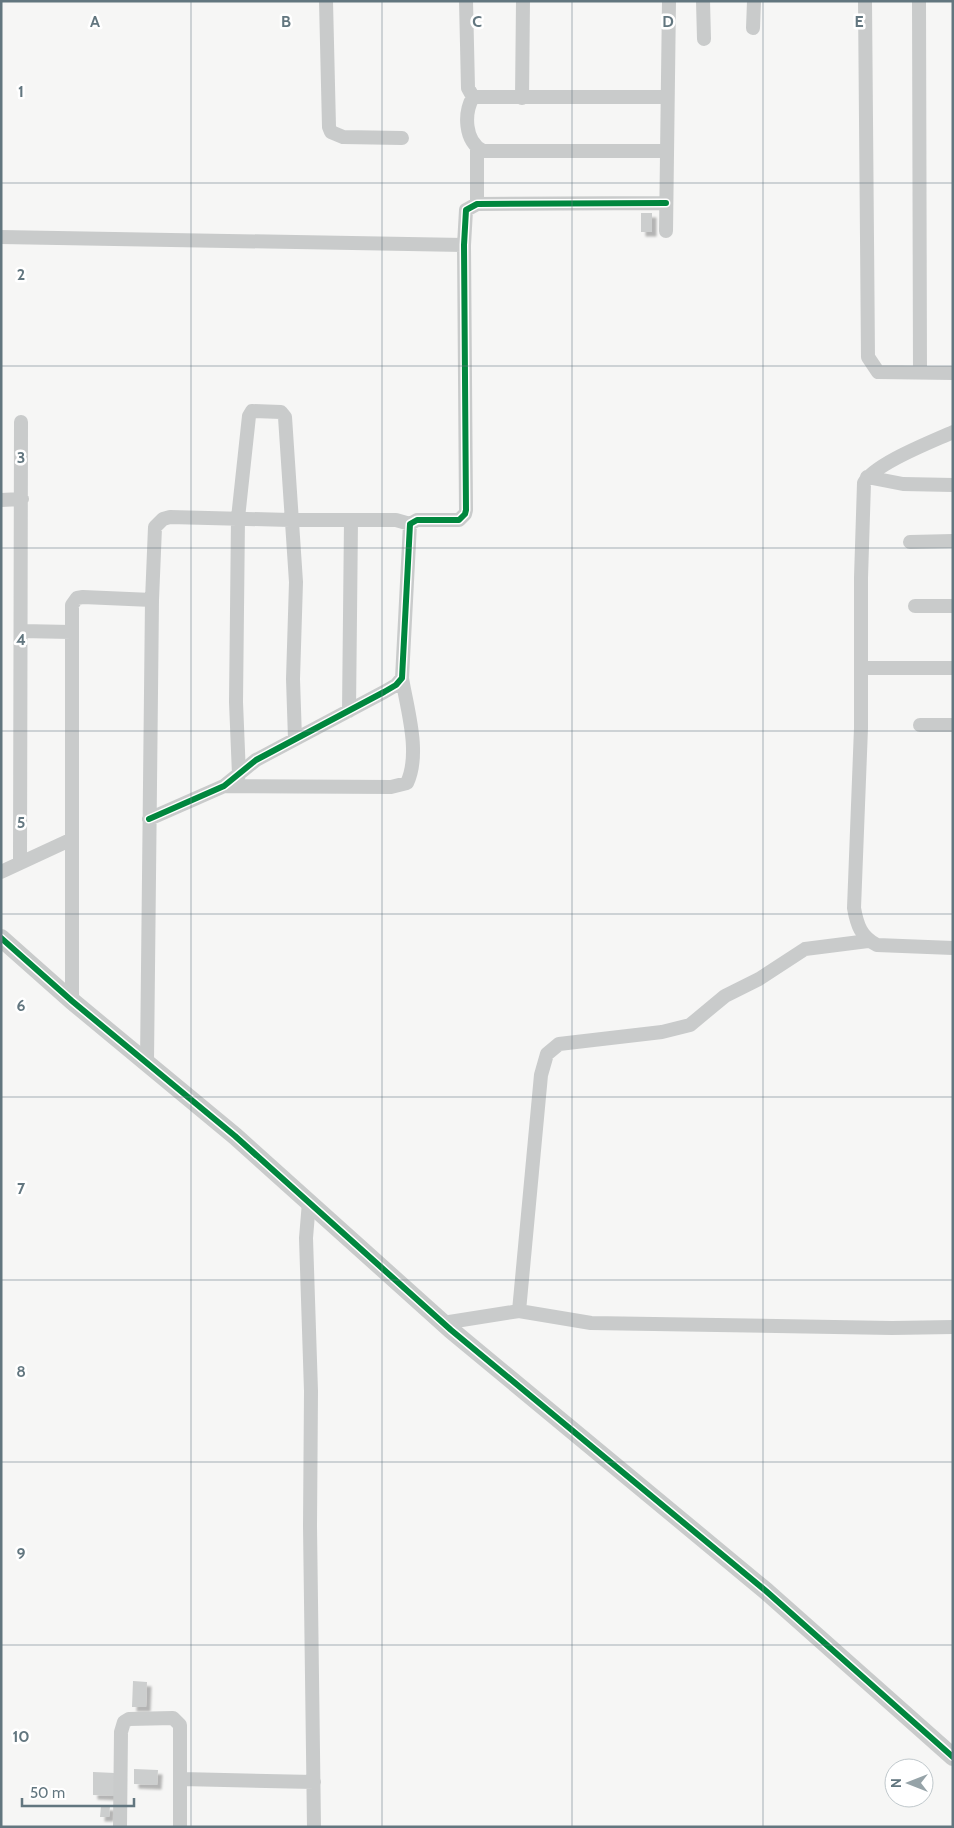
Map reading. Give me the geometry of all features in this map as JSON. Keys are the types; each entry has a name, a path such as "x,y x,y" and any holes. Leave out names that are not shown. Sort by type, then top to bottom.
{"street":[{"path":"326,1 329,127 331,132 343,138 402,138"},
{"path":"466,1 468,88 473,97"},
{"path":"522,98 523,1"},
{"path":"666,231 669,1"},
{"path":"704,1 704,39"},
{"path":"753,28 754,1"},
{"path":"865,1 868,357 878,372 953,373"},
{"path":"919,1 920,373"},
{"path":"473,97 667,97"},
{"path":"473,97 466,117 470,134 477,147 477,204"},
{"path":"477,147 490,152 666,151"},
{"path":"410,524 417,520 459,520 466,510 464,215 466,210 477,204 666,204"},
{"path":"1,237 464,245"},
{"path":"239,775 236,710 238,518 249,416 252,411 278,411 285,417 290,520 296,582 293,678 295,739"},
{"path":"20,862 21,422"},
{"path":"953,432 890,462 867,477 862,492 861,728 854,908 861,933 868,940 877,944 953,948"},
{"path":"867,477 903,484 953,484"},
{"path":"1,500 22,499"},
{"path":"147,1061 153,534 159,522 170,517 401,520 410,524"},
{"path":"349,711 351,520"},
{"path":"224,786 391,787 407,783 412,773 412,747 402,678 410,524"},
{"path":"910,542 953,541"},
{"path":"72,1001 70,840 72,605 77,598 152,600"},
{"path":"915,606 953,606"},
{"path":"21,631 72,632"},
{"path":"861,668 953,668"},
{"path":"149,819 224,786 256,760 349,711 396,684 402,678"},
{"path":"920,725 953,725"},
{"path":"1,872 70,840"},
{"path":"1,938 72,1001 147,1061 443,1323 766,1590 953,1757"},
{"path":"519,1312 541,1075 547,1054 559,1044 662,1032 690,1025 725,996 759,979 805,949 868,940"},
{"path":"308,1202 306,1238 310,1392 314,1827"},
{"path":"443,1323 519,1312 591,1323 892,1328 953,1327"},
{"path":"120,1827 121,1732 124,1722 129,1719 173,1718 179,1722 182,1779 180,1827"},
{"path":"182,1779 314,1782"}],"building":[{"path":"641,213 652,213 652,232 641,232"},
{"path":"133,1681 147,1682 146,1707 132,1707"},
{"path":"134,1769 158,1770 157,1785 134,1784"},
{"path":"93,1772 115,1773 115,1796 93,1795"},
{"path":"101,1806 110,1806 109,1817 100,1817"}],"cycle path":[{"path":"149,819 224,786 256,760 384,692 396,685 402,678 410,524 417,520 459,520 466,510 464,245 466,210 477,204 666,203"},
{"path":"1,938 72,1001 235,1136 451,1330 766,1591 953,1757"}]}
